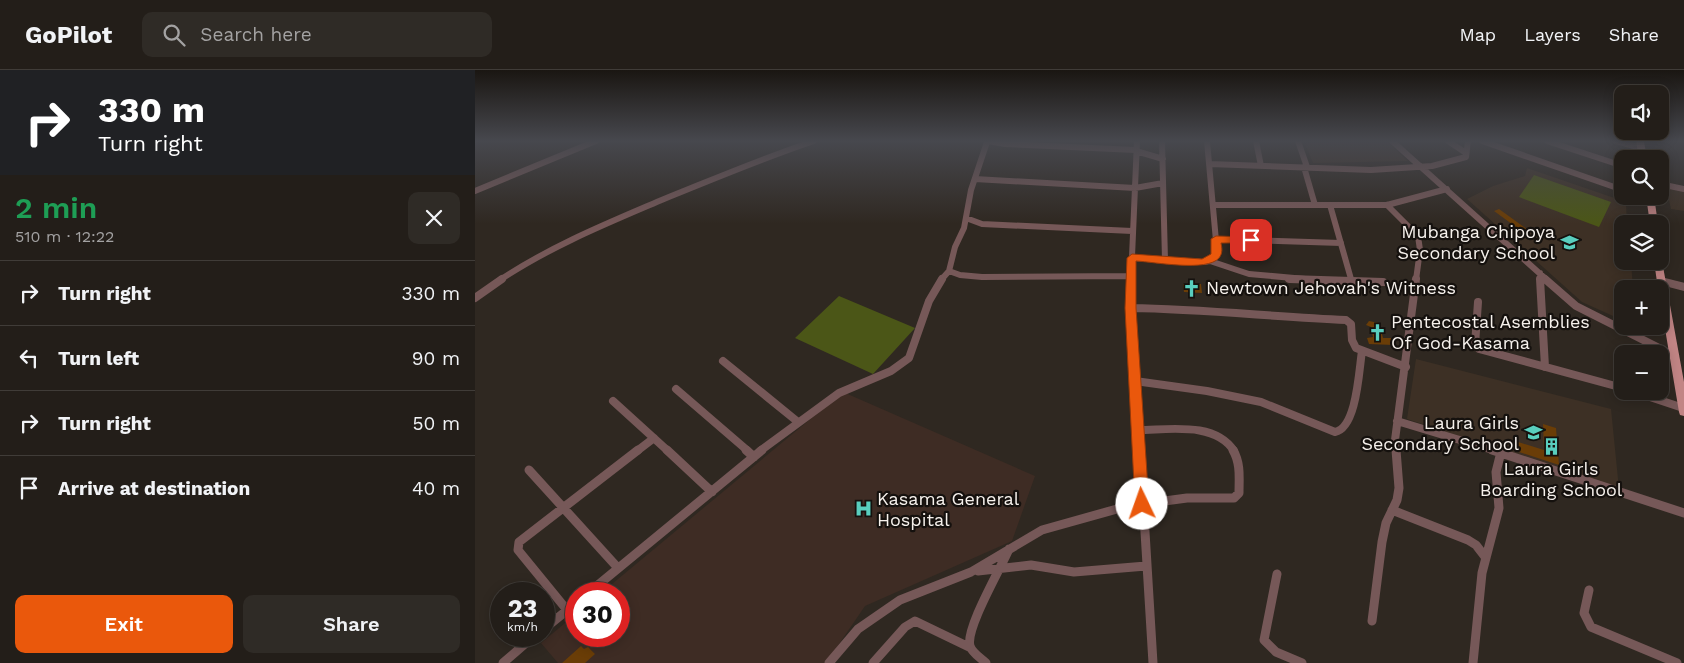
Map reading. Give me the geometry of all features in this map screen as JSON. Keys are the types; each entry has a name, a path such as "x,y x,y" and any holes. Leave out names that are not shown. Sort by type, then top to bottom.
{"main road":[{"path":"1669,324 1684,410"}],"street":[{"path":"475,191 529,169"},
{"path":"475,298 524,264 581,234 739,169"},
{"path":"601,582 754,457 844,388 885,376 902,366 913,350 923,314 933,290 947,275 966,218 968,202 979,169"},
{"path":"1136,169 1131,308 1153,663"},
{"path":"1163,169 1165,260"},
{"path":"1210,169 1217,252 1210,261"},
{"path":"1306,169 1315,205"},
{"path":"1342,169 1387,169"},
{"path":"1423,169 1576,306 1675,356"},
{"path":"1562,169 1614,187"},
{"path":"975,179 1135,188 1163,184"},
{"path":"1669,186 1684,189"},
{"path":"1214,205 1387,205 1447,189"},
{"path":"1329,204 1351,279"},
{"path":"1372,621 1382,542 1386,523 1399,488 1395,440 1418,283 1421,241 1413,230 1387,205"},
{"path":"966,218 982,224"},
{"path":"963,228 982,224 1132,231"},
{"path":"1216,239 1341,243"},
{"path":"1132,258 1210,261 1227,270 1250,274 1383,282"},
{"path":"1540,273 1545,368"},
{"path":"947,275 1131,276"},
{"path":"1669,283 1684,287"},
{"path":"1479,302 1475,345 1479,349 1614,386"},
{"path":"1131,308 1189,309 1253,316 1346,320 1351,324 1353,345 1362,351 1406,367"},
{"path":"1135,381 1197,389 1263,402 1301,416 1331,433 1339,433 1345,428 1352,412 1362,351"},
{"path":"723,361 798,422"},
{"path":"676,389 754,457"},
{"path":"1657,400 1684,410"},
{"path":"613,401 712,492"},
{"path":"1397,421 1501,452 1544,468 1684,513"},
{"path":"829,663 847,641 884,610 900,600 971,572 1042,530 1142,503 1187,498 1233,498 1239,493 1237,458 1232,448 1213,433 1196,430 1138,430"},
{"path":"565,608 518,550 518,545 523,538 563,506 653,438"},
{"path":"1473,663 1480,590 1499,508 1496,472 1501,452"},
{"path":"529,470 618,568"},
{"path":"1392,510 1468,540 1476,545 1486,558"},
{"path":"971,648 970,638 974,624 1009,549"},
{"path":"971,572 1002,567 1031,566 1074,572 1146,566"},
{"path":"1277,574 1264,640 1269,648 1277,653 1302,663"},
{"path":"1589,590 1583,617 1588,625 1597,631 1677,663"},
{"path":"555,620 565,612"},
{"path":"873,663 905,627 915,621 971,648 986,663"},
{"path":"495,663 520,647"},
{"path":"503,663 511,654"}],"shaded area":[{"name":"Mubanga Chipoya Secondary School","path":"1527,169 1529,169 1614,198 1614,205 1626,205 1627,215 1614,215 1614,270 1632,270 1632,280 1614,280 1614,316 1582,302 1467,199 1493,186 1525,176"},
{"path":"1669,188 1684,191 1684,211 1671,209"},
{"name":"Laura Girls Secondary School","path":"1416,359 1611,409 1619,489 1407,419"},
{"name":"Kasama General Hospital","path":"843,392 1035,476 1012,541 865,606 826,663 558,663 544,647 555,647 555,631 565,623 565,647 630,647 630,582 614,582"}],"green space":[{"path":"1534,175 1611,202 1599,227 1519,197"},
{"path":"839,296 915,328 873,374 795,338"}],"building":[{"name":"Mubanga Chipoya Secondary School","path":"1499,209 1528,230 1523,232 1494,211"},
{"name":"Newtown Jehovah's Witness","path":"1183,284 1201,284 1202,293 1184,292"},
{"name":"Pentecostal Asemblies Of God-Kasama","path":"1369,321 1379,323 1383,338 1391,338 1393,345 1369,344 1367,338 1373,337 1371,327 1366,325"},
{"name":"Laura Girls Boarding School","path":"1543,424 1556,428 1559,465 1516,451 1515,441 1544,450"},
{"path":"580,647 584,649 588,647 595,654 585,663 562,663"}],"place":[{"name":"Mubanga Chipoya Secondary School","path":"1569,242"},
{"name":"Newtown Jehovah's Witness","path":"1192,288"},
{"name":"Pentecostal Asemblies Of God-Kasama","path":"1377,332"},
{"name":"Laura Girls Secondary School","path":"1533,433"},
{"name":"Laura Girls Boarding School","path":"1551,446"},
{"name":"Kasama General Hospital","path":"863,509"}],"route":[{"path":"1142,504 1130,293 1132,258 1204,262 1210,261 1215,257 1217,252 1216,239 1251,240"}]}
